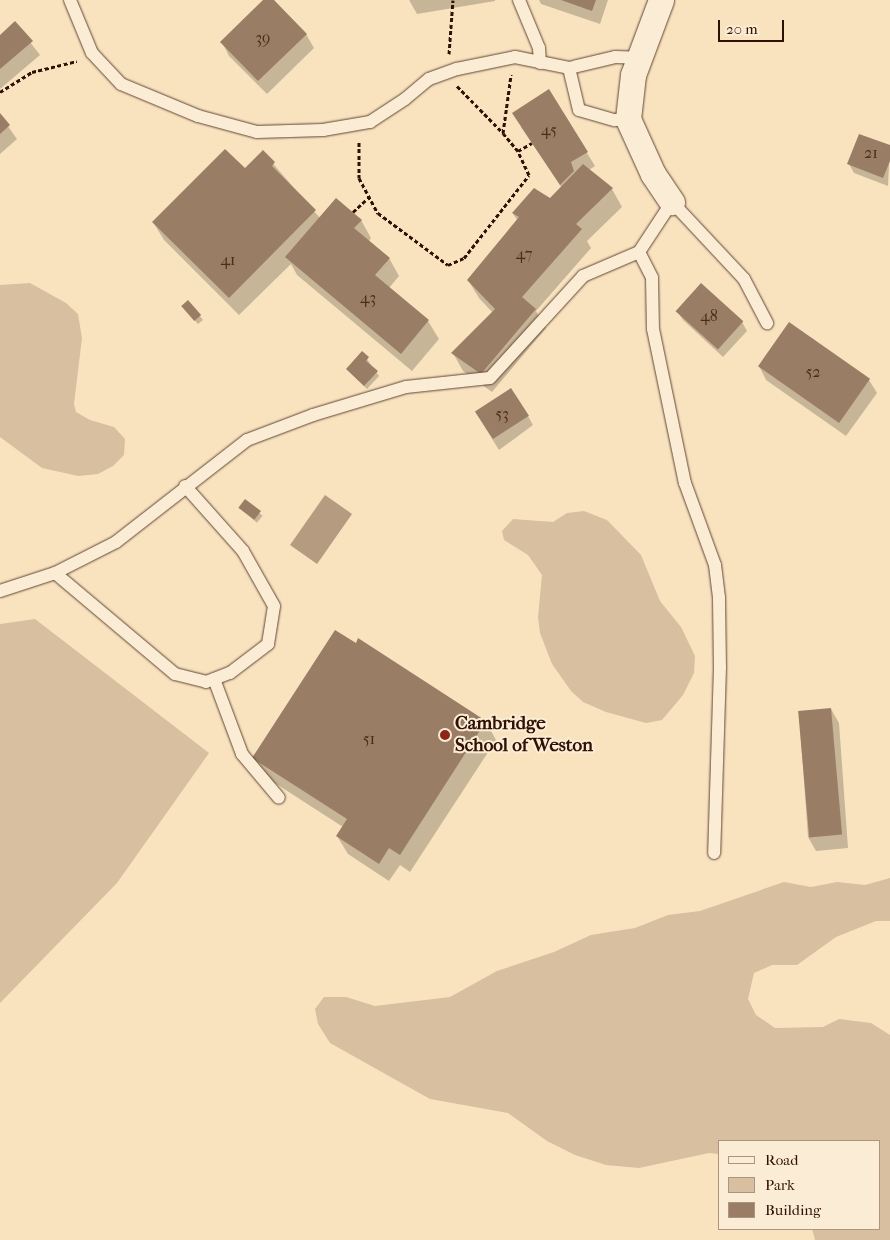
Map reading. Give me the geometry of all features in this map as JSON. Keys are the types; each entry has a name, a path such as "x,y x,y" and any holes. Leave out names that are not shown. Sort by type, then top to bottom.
{"street":[{"path":"661,0 639,58 630,90 628,119 653,174 672,202"}],"lane":[{"path":"70,0 92,54 122,84 198,116 257,132 323,130 370,122 405,99 429,79 446,74 457,68 515,57 569,68 615,57 639,58"},
{"path":"519,0 539,48 540,63"},
{"path":"569,68 579,110 615,120 628,119"},
{"path":"0,591 55,573 116,542 185,486 247,440 313,415 406,387 490,378 583,276 638,252 672,202 744,279 767,322"},
{"path":"638,252 652,278 653,329 685,483 714,565 719,598 720,667 714,854"},
{"path":"55,573 175,674 206,682 230,673 268,644 274,606 243,551 185,486"},
{"path":"214,679 242,754 278,798"}],"path":[{"path":"358,124 359,178 378,213 448,265 464,258 529,175 518,151 503,132 446,74 453,0"},
{"path":"0,92 32,72 73,63 92,54"},
{"path":"503,132 515,57"},
{"path":"518,151 532,143"},
{"path":"353,212 369,197"}],"green space":[{"path":"30,283 66,303 78,314 82,338 74,404 76,412 90,420 114,427 125,439 124,455 113,466 98,474 78,476 42,468 0,437 0,285"},
{"path":"584,511 607,520 641,555 660,601 681,627 695,656 694,673 683,695 662,720 646,723 606,712 583,702 571,691 552,664 540,633 538,617 542,575 528,555 504,540 502,531 513,519 553,522 567,513"},
{"path":"35,619 209,753 117,883 0,1003 0,624"},
{"path":"890,878 890,921 876,921 836,937 797,965 772,965 754,973 748,999 756,1015 775,1028 823,1027 839,1019 871,1023 890,1035 890,1240 815,1240 812,1230 880,1230 880,1140 718,1140 718,1154 709,1153 639,1168 606,1165 575,1155 547,1141 508,1113 430,1099 330,1043 318,1024 315,1009 324,997 346,997 375,1006 450,997 497,971 554,952 591,935 635,928 668,915 700,911 784,882 811,887 837,882 865,885"}],"shaded area":[{"path":"325,495 352,514 317,564 290,545"}],"building":[{"path":"263,0 274,0 307,34 258,81 220,42"},
{"path":"561,0 596,0 592,11"},
{"path":"15,21 33,41 0,69 0,35"},
{"path":"549,89 588,152 571,162 574,171 560,185 512,113"},
{"path":"0,113 10,125 0,134"},
{"path":"859,134 890,145 890,161 883,178 847,164"},
{"path":"225,149 245,168 263,150 275,162 272,166 316,210 229,298 152,222"},
{"path":"583,164 613,188 576,224 582,229 522,297 536,309 481,374 451,353 495,309 467,280 519,217 512,213 534,188 550,198"},
{"path":"336,198 362,220 354,228 390,258 375,275 429,320 401,354 285,257"},
{"path":"701,283 743,321 718,349 676,311"},
{"path":"188,300 201,315 194,321 181,306"},
{"path":"789,322 870,379 839,423 758,366"},
{"path":"362,351 369,357 366,361 378,371 364,386 346,369"},
{"path":"511,388 529,416 493,439 475,411"},
{"path":"245,499 261,511 254,520 238,508"},
{"path":"335,630 356,643 358,638 486,721 400,855 389,848 379,864 336,836 347,819 252,758"},
{"path":"831,708 842,835 809,837 798,711"}],"place":[{"name":"Cambridge School of Weston","path":"445,735"}]}
